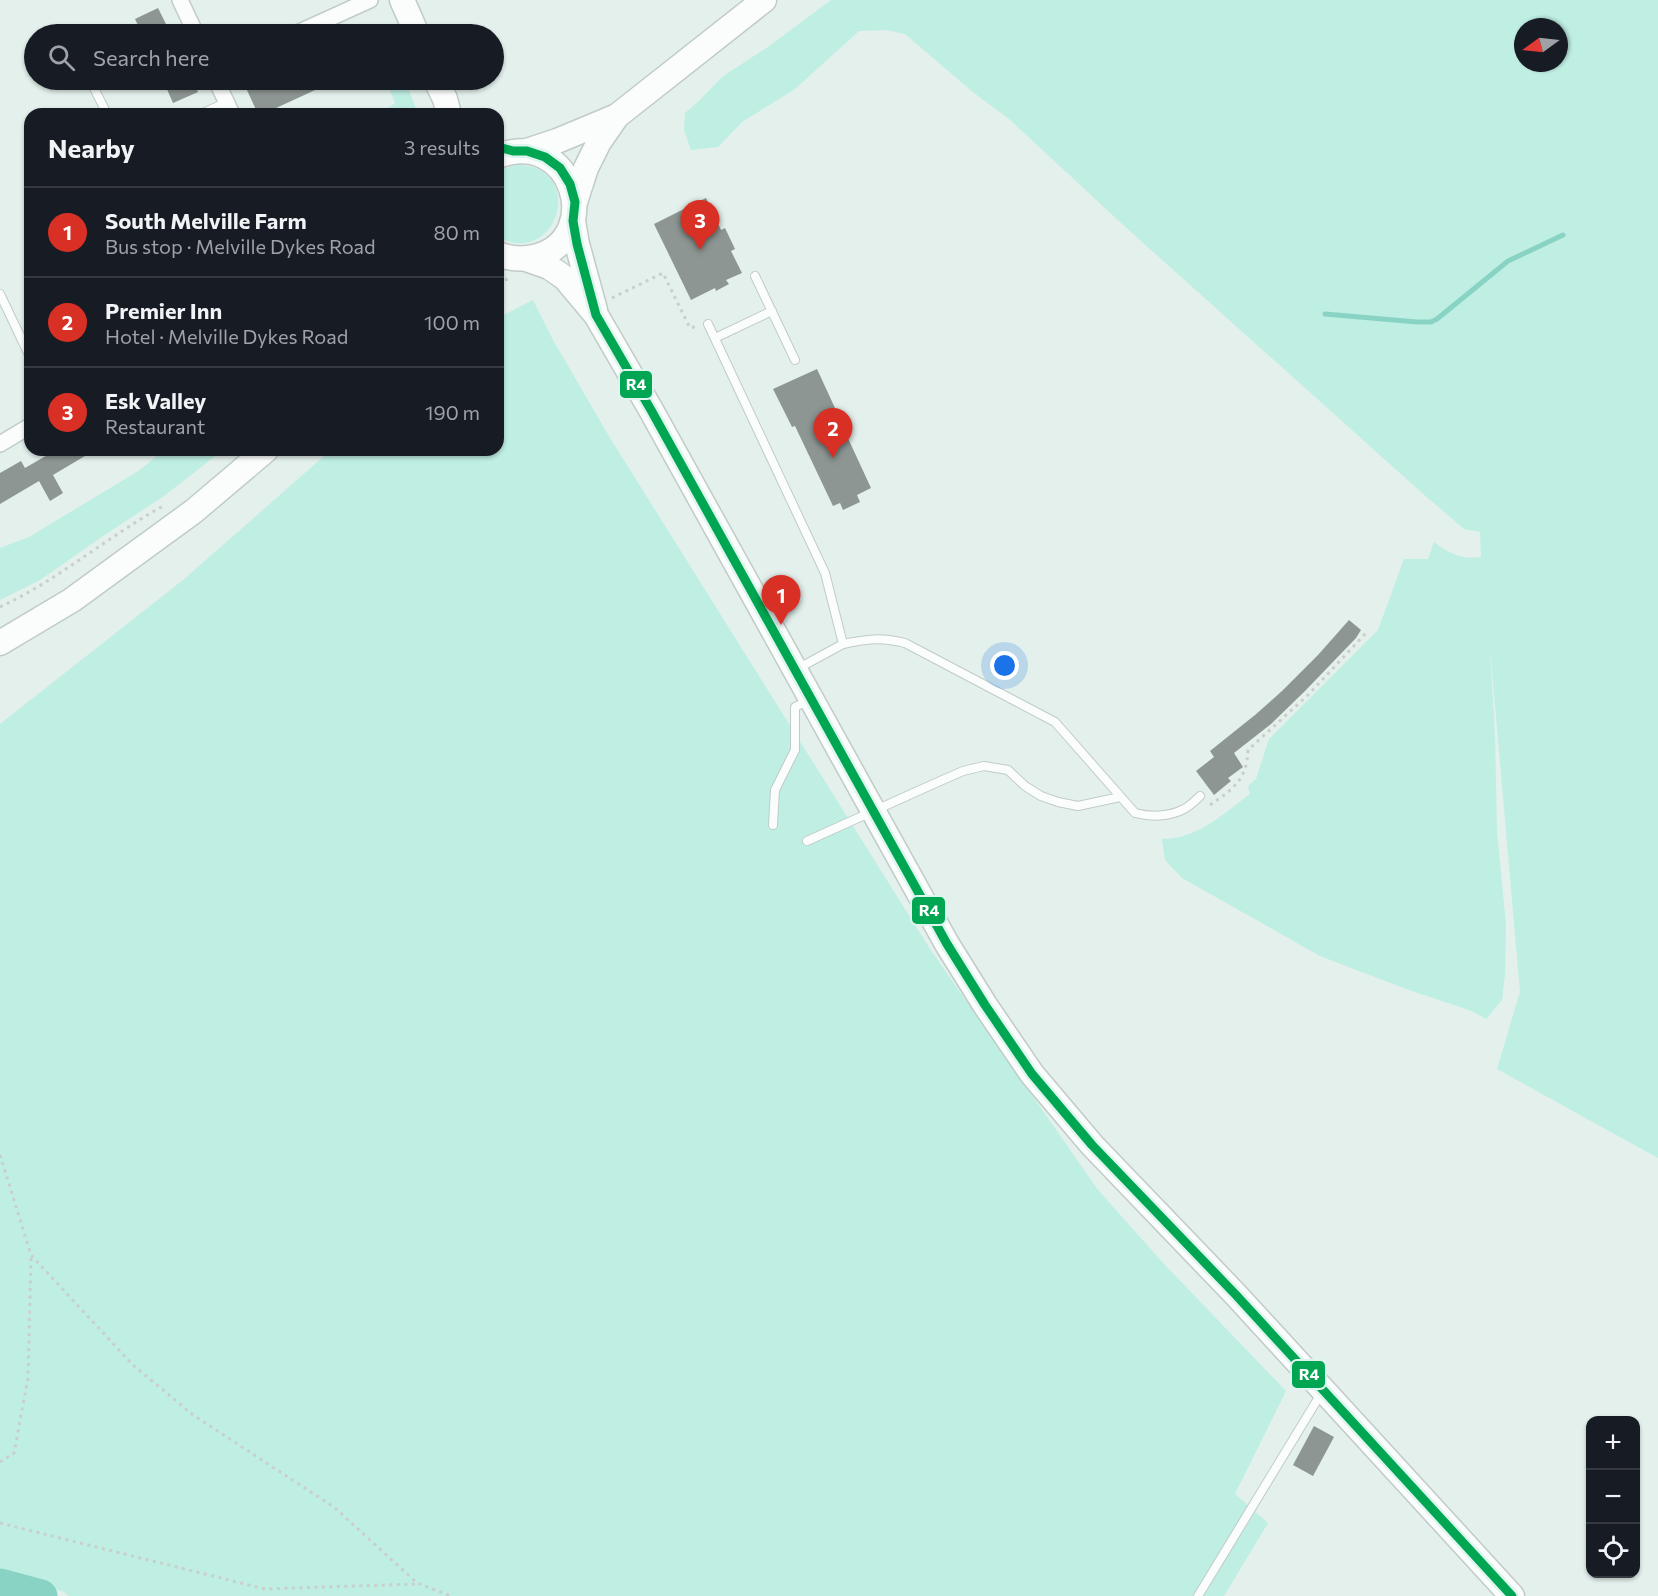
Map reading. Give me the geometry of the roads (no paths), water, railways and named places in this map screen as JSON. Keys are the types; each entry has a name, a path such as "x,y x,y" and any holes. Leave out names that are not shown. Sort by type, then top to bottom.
{"main road":[{"path":"402,0 413,24"},
{"path":"509,151 557,141 617,116 764,0"},
{"path":"507,258 546,253 563,240 586,168 599,142 617,116"},
{"path":"509,151 545,157 560,168 570,184 577,244 596,315"},
{"path":"507,258 549,267 565,278 596,315 657,420 947,944 1032,1074 1092,1145 1236,1295 1512,1596"},
{"path":"0,643 72,600 194,512 259,456"}],"street":[{"path":"180,0 191,24"},
{"path":"317,24 370,0"},
{"path":"221,90 230,108"},
{"path":"0,444 24,430"}],"lane":[{"path":"95,90 104,108"},
{"path":"755,276 795,360"},
{"path":"0,294 24,344"},
{"path":"715,338 772,311"},
{"path":"708,324 825,573 843,644"},
{"path":"796,670 843,644 866,639 887,638 905,643 1055,722 1135,813 1147,816 1170,814 1185,809 1200,796"},
{"path":"773,825 776,790 795,750 795,707 812,699"},
{"path":"807,841 963,771 984,766 1008,771 1041,796 1058,802 1078,806 1120,797"},
{"path":"1198,1596 1323,1391"}],"waterway":[{"path":"1325,314 1431,322 1508,261 1563,235"},
{"path":"0,1585 41,1596"}],"place":[{"name":"Esk Valley","path":"700,250"},
{"name":"Premier Inn","path":"833,458"},
{"name":"South Melville Farm","path":"781,625"}]}
